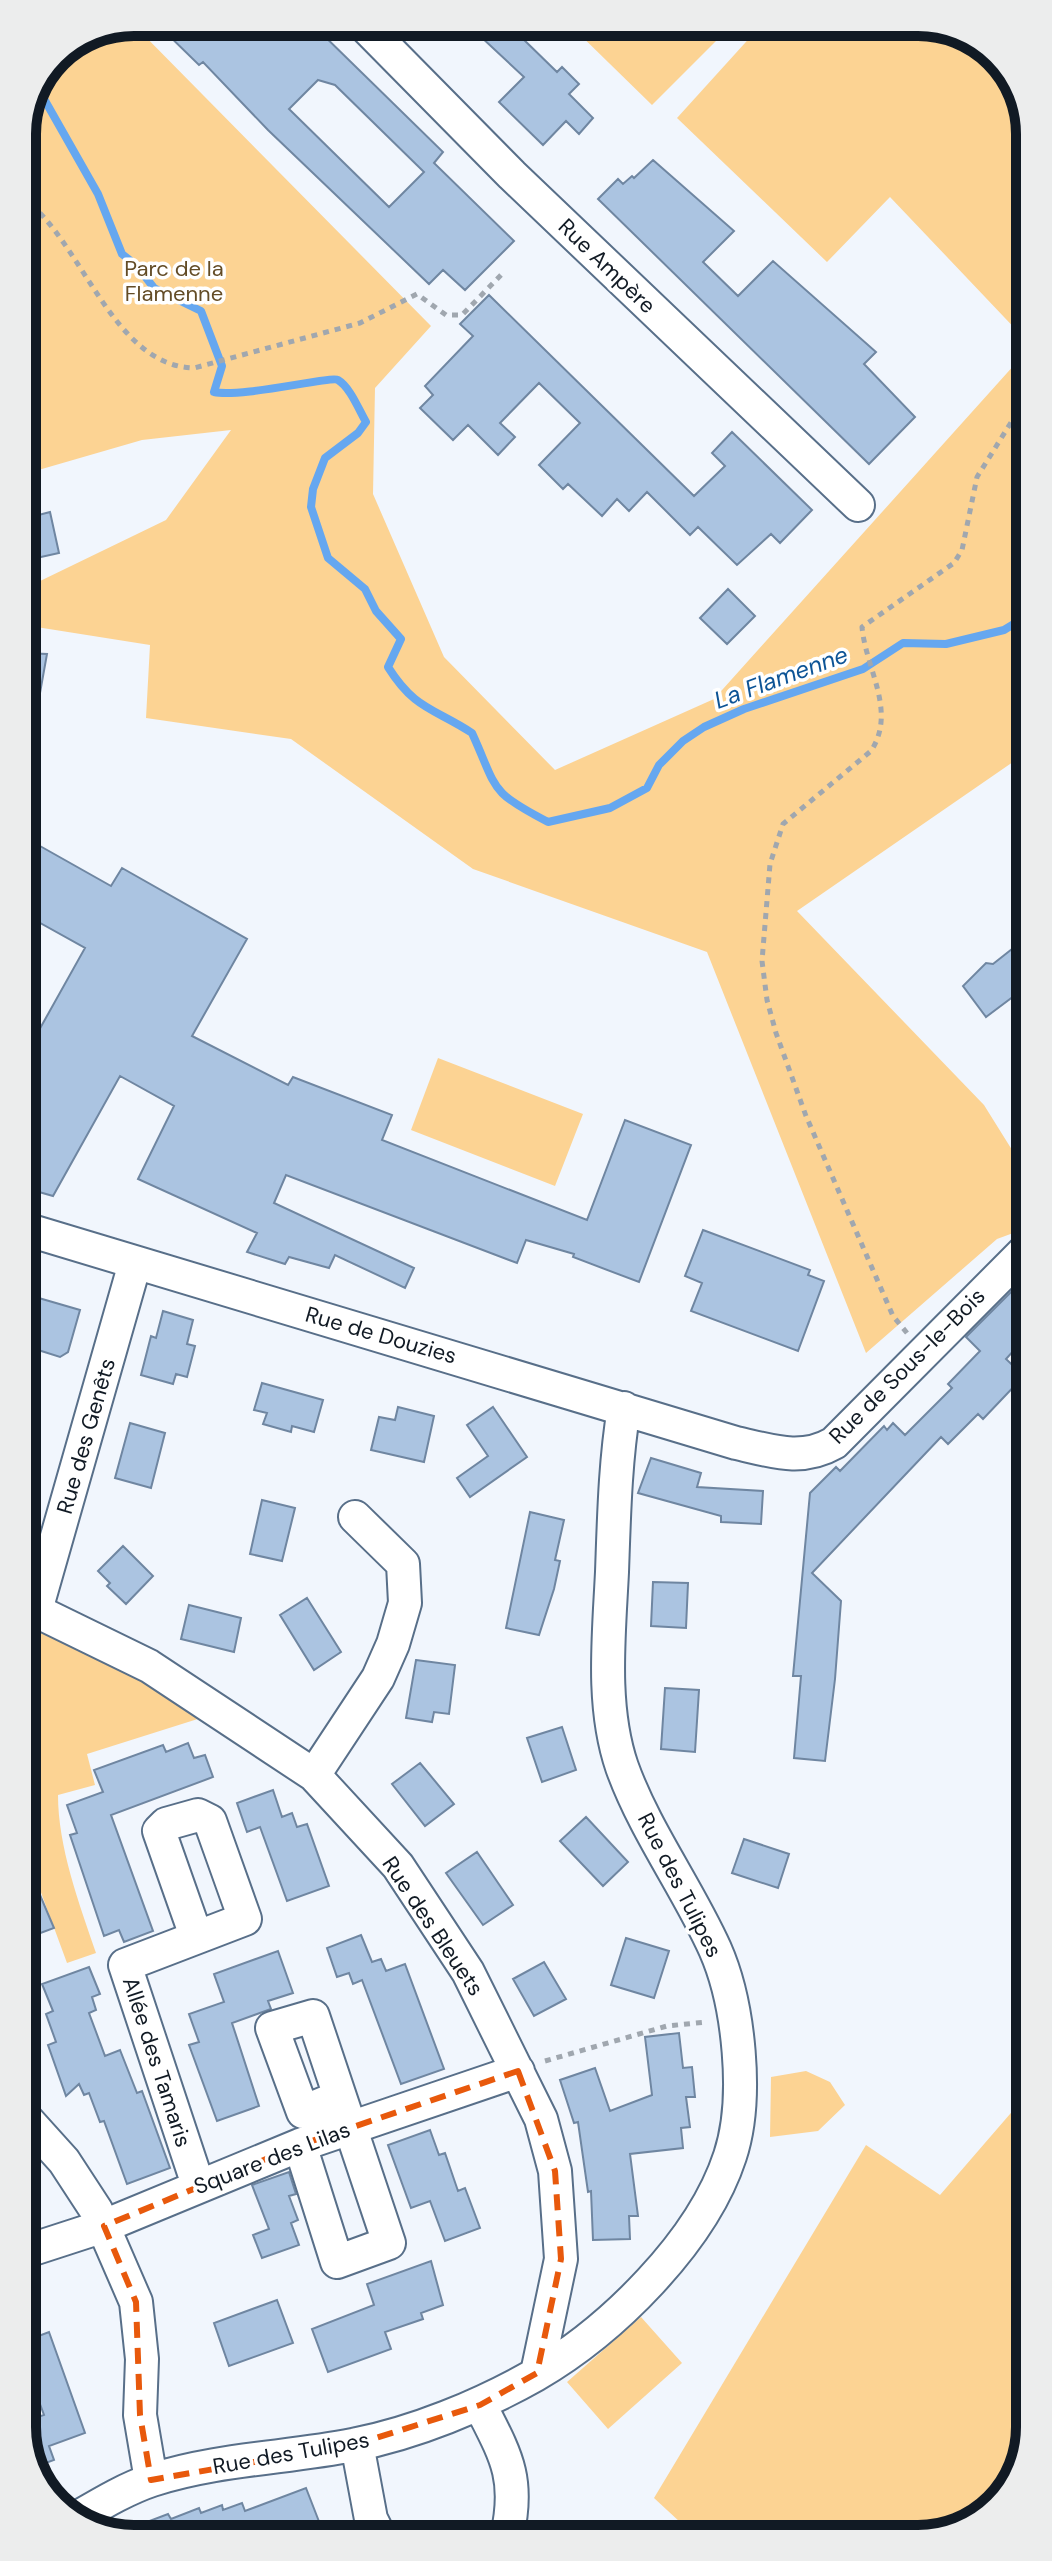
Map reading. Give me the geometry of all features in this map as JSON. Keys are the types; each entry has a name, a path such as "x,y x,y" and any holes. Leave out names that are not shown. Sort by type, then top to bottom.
{"street":[{"name":"Rue Ampère","path":"375,36 512,175 858,505"},
{"name":"Rue de Douzies","path":"36,1232 736,1443"},
{"name":"Rue de Sous-le-Bois","path":"736,1443 799,1456 820,1451 834,1443 1016,1262"},
{"name":"Rue des Genêts","path":"36,1591 135,1263"},
{"name":"Rue des Tulipes","path":"87,2513 151,2480 357,2444 480,2405 576,2349 623,2308 673,2253 709,2204 731,2155 740,2099 734,2020 716,1952 640,1807 622,1765 613,1723 608,1665 617,1452 624,1408"},
{"path":"314,1775 378,1678 405,1603 403,1564 355,1517"},
{"name":"Rue des Bleuets","path":"36,1610 149,1666 314,1775 398,1866 468,1972 541,2119 555,2171 561,2259 537,2373"},
{"name":"Allée des Tamaris","path":"196,1936 125,1965 198,2185"},
{"name":"Square des Lilas","path":"36,2248 104,2226 300,2145 518,2071"},
{"path":"300,2145 337,2262 389,2243 339,2097"},
{"path":"36,2130 64,2161 104,2226 136,2302 142,2359 140,2415 151,2480"},
{"path":"480,2405 514,2480 509,2525"},
{"path":"357,2444 374,2525"}],"path":[{"path":"36,207 45,213 136,343 173,368 202,366 360,323 417,294 446,315 462,315 501,275"},
{"path":"923,1354 893,1316 806,1116 776,1033 767,1000 762,961 770,864 783,824 871,751 880,737 884,720 862,627 869,618 954,563 962,550 977,477 1016,414"},
{"path":"518,2071 601,2042 667,2026 734,2020"}],"highlighted area":[{"path":"518,2071 555,2171 561,2259 537,2373 480,2405 357,2444 151,2480 140,2415 136,2302 104,2226 300,2145"}],"green space":[{"name":"Parc de la Flamenne","path":"145,36 431,326 375,388 373,494 444,657 555,770 714,699 1016,363 1016,760 797,911 984,1105 1016,1156 1016,1232 997,1239 866,1353 707,952 473,869 291,739 146,718 150,645 36,627 38,582 166,520 231,430 142,440 36,471 36,128 39,109 56,74 69,60 102,41 121,37"},
{"path":"581,36 721,36 652,105"},
{"path":"751,36 924,36 956,43 967,49 996,74 1011,102 1015,121 1016,330 890,197 827,262 677,118"},
{"path":"438,1058 583,1114 555,1186 411,1130"},
{"path":"36,1628 106,1658 204,1717 87,1754 95,1785 58,1795 66,1855 96,1953 67,1963 36,1879"},
{"path":"806,2071 830,2082 845,2105 818,2131 770,2137 771,2077"},
{"path":"1016,2107 1016,2427 1011,2459 992,2492 967,2512 937,2523 683,2525 654,2498 866,2145 940,2195"},
{"path":"641,2317 682,2363 608,2429 567,2382"}],"building":[{"path":"169,36 324,36 443,152 434,163 514,241 465,290 443,270 429,284 268,130 203,62 199,65","holes":["318,80 335,85 424,172 389,207 289,109"]},
{"path":"480,36 520,36 557,72 562,67 579,84 569,94 593,118 579,134 566,121 543,145 499,102 524,77"},
{"path":"653,160 734,231 703,262 738,296 773,261 876,352 864,364 915,417 869,464 598,199 618,179 623,184"},
{"path":"489,295 694,496 725,466 712,453 732,432 812,510 780,543 771,534 737,565 698,527 690,535 647,492 629,511 617,499 602,516 568,484 563,489 539,465 580,423 539,383 500,423 515,437 498,455 468,425 453,440 420,408 433,395 425,386 473,336 460,324"},
{"path":"50,512 59,553 36,558 36,516"},
{"path":"728,589 755,616 727,644 700,618"},
{"path":"36,654 47,654 36,715"},
{"path":"36,844 111,886 122,868 247,939 192,1036 288,1085 293,1077 392,1115 382,1140 587,1220 625,1120 691,1145 639,1282 573,1257 574,1254 526,1240 517,1263 286,1175 274,1203 414,1268 405,1288 335,1255 329,1268 289,1257 285,1264 247,1252 257,1233 138,1179 174,1106 120,1076 53,1196 36,1191 36,1036 85,948 36,921"},
{"path":"1016,946 1016,994 986,1017 963,986 986,963 993,964"},
{"path":"703,1230 810,1270 808,1275 824,1281 798,1351 691,1311 702,1283 685,1276"},
{"path":"1016,1287 1016,1348 1006,1359 1016,1368 1016,1384 983,1419 978,1414 948,1444 941,1437 812,1573 841,1601 835,1679 825,1761 794,1758 801,1676 793,1676 810,1493 836,1467 840,1471 884,1426 887,1430 893,1423 905,1435 952,1388 948,1384 980,1351 966,1337"},
{"path":"36,1297 80,1310 68,1352 60,1357 36,1349 39,1337 36,1336"},
{"path":"163,1311 193,1320 187,1344 195,1346 187,1377 176,1374 173,1384 141,1375 151,1336 156,1338"},
{"path":"262,1383 323,1400 314,1432 292,1426 291,1432 263,1424 267,1413 254,1410"},
{"path":"398,1407 434,1416 424,1462 371,1450 379,1417 395,1420"},
{"path":"493,1407 527,1457 470,1497 457,1478 488,1456 467,1425"},
{"path":"130,1423 165,1433 151,1488 115,1478"},
{"path":"651,1458 701,1473 697,1487 763,1491 761,1524 721,1522 721,1516 638,1493"},
{"path":"262,1500 295,1508 282,1561 250,1554"},
{"path":"530,1512 564,1520 555,1560 560,1561 554,1589 539,1635 506,1628"},
{"path":"123,1546 153,1576 126,1604 107,1586 110,1583 98,1571"},
{"path":"653,1582 688,1583 686,1628 651,1626"},
{"path":"307,1598 341,1652 314,1670 280,1615"},
{"path":"189,1605 241,1618 234,1652 181,1639"},
{"path":"416,1660 455,1665 449,1714 434,1712 432,1722 406,1718"},
{"path":"665,1688 699,1690 695,1752 661,1749"},
{"path":"562,1727 576,1770 542,1782 527,1738"},
{"path":"188,1743 194,1758 205,1755 213,1777 111,1815 153,1931 124,1942 119,1930 104,1936 70,1835 77,1833 67,1805 103,1792 94,1770 163,1745 166,1752"},
{"path":"420,1763 454,1804 425,1826 392,1784"},
{"path":"273,1790 282,1817 292,1813 297,1827 307,1824 329,1886 287,1901 260,1827 247,1832 237,1803"},
{"path":"586,1817 628,1862 603,1886 560,1841"},
{"path":"744,1839 789,1854 778,1888 732,1873"},
{"path":"477,1852 513,1905 483,1925 446,1873"},
{"path":"36,1886 54,1928 36,1935"},
{"path":"361,1935 372,1962 381,1959 386,1971 405,1964 444,2069 401,2084 362,1980 353,1984 349,1973 337,1977 327,1948"},
{"path":"626,1938 669,1951 654,1998 611,1985"},
{"path":"278,1951 293,1993 268,2001 271,2009 232,2023 259,2106 217,2121 189,2045 199,2042 189,2014 224,2002 214,1974"},
{"path":"544,1962 566,1999 534,2016 513,1979"},
{"path":"89,1967 100,1994 92,1997 96,2010 89,2013 105,2056 120,2050 137,2093 142,2091 170,2168 127,2184 104,2121 100,2122 89,2093 84,2095 79,2084 66,2096 48,2045 56,2042 46,2014 53,2011 42,1984"},
{"path":"679,2033 683,2068 692,2067 695,2097 686,2097 690,2127 681,2128 683,2148 630,2154 638,2216 629,2216 630,2239 593,2240 591,2191 588,2192 578,2122 574,2123 560,2080 595,2068 610,2111 652,2095 645,2037"},
{"path":"430,2130 439,2155 445,2153 458,2191 465,2188 480,2228 445,2241 430,2201 411,2208 388,2145"},
{"path":"289,2172 296,2194 289,2196 298,2220 291,2223 299,2245 262,2258 253,2235 269,2229 252,2185"},
{"path":"431,2261 443,2305 421,2313 423,2319 385,2332 391,2349 328,2372 312,2329 374,2305 367,2284"},
{"path":"277,2300 293,2343 229,2366 214,2323"},
{"path":"49,2332 85,2433 49,2446 54,2460 43,2464 36,2427 36,2413 38,2417 44,2415 36,2394 36,2337"},
{"path":"306,2488 320,2525 139,2525 168,2514 171,2519 199,2508 201,2513 222,2505 223,2510 242,2503 245,2511"}],"waterway":[{"name":"La Flamenne","path":"43,98 98,194 122,254 137,266 154,288 201,311 222,366 214,392 243,392 338,380 350,393 366,422 358,433 325,458 313,489 311,507 328,558 365,589 376,611 401,639 388,667 407,692 426,707 472,733 497,787 514,803 548,822 610,808 647,788 659,765 683,741 704,727 744,709 863,669 903,643 946,644 1004,630 1016,623"}]}
